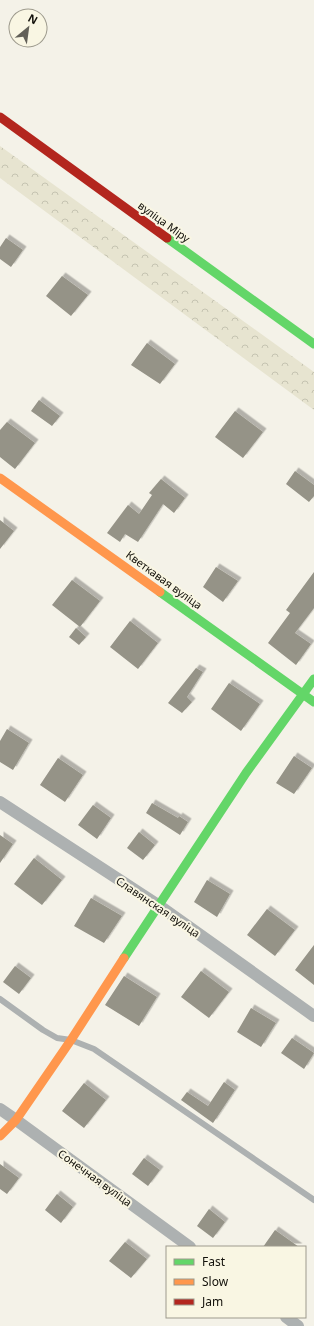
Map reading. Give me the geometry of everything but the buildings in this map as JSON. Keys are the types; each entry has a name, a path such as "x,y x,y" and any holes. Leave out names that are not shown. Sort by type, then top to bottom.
{"street":[{"name":"вуліца Міру","path":"0,117 314,344"},
{"name":"Кветкавая вуліца","path":"0,478 314,702"},
{"path":"0,1136 16,1120 71,1040 158,905 246,773 314,679"},
{"name":"Славянская вуліца","path":"0,802 158,905 314,1016"},
{"name":"Сонечная вуліца","path":"0,1110 16,1120 189,1246"},
{"path":"287,1318 298,1326"}],"lane":[{"path":"0,999 56,1038 71,1040 94,1049 314,1200"}],"green space":[{"path":"0,146 314,372 314,410 0,178"}],"traffic: fast":[{"path":"167,238 314,344"},
{"path":"160,592 314,702"},
{"path":"124,958 246,773 314,679"}],"traffic: slow":[{"path":"0,478 160,592"},
{"path":"0,1136 16,1120 71,1040 124,958"}],"traffic: jam":[{"path":"0,117 167,238"}]}
